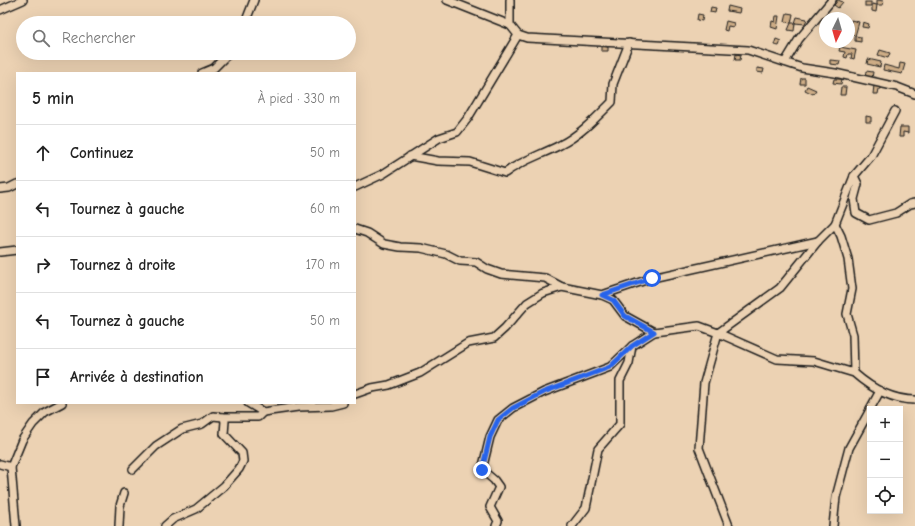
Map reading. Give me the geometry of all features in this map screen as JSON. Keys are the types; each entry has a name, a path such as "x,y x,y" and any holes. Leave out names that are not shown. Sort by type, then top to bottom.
{"street":[{"path":"0,10 23,0"},
{"path":"248,16 254,0"},
{"path":"447,0 510,25 518,35 527,38 748,50 802,68 835,73 897,88 915,94"},
{"path":"510,0 510,25"},
{"path":"785,62 798,39 832,0"},
{"path":"356,187 383,174 439,138 457,132 468,118 518,35"},
{"path":"410,156 470,162 505,173 517,164 561,145 594,120 612,102 613,84 629,43"},
{"path":"204,72 214,68 222,60"},
{"path":"729,526 699,448 704,383 718,333 780,288 818,241 835,224 854,176 871,156 895,111"},
{"path":"854,176 858,184 854,199 856,213 869,220 896,213 910,204 915,204"},
{"path":"0,188 9,188 16,184"},
{"path":"835,224 841,236 848,259 852,289 847,314 853,335 854,373"},
{"path":"356,229 367,233 384,244 400,247 421,248 446,254 460,261 476,262 487,269 501,274 545,278 562,287 602,295 613,300 625,316 654,332"},
{"path":"602,295 652,278 818,241"},
{"path":"0,252 16,250"},
{"path":"356,394 372,388 389,385 420,373 468,343 494,338 527,303 543,293 562,287"},
{"path":"496,526 498,521 490,507 499,486 482,470 490,437 498,420 513,408 544,392 610,367 632,346 654,332 699,326 777,359 814,361 854,373 868,386 880,391 908,400 915,400"},
{"path":"572,526 586,508 598,449 620,424 620,381 629,363 632,346"},
{"path":"872,406 880,391"},
{"path":"16,526 12,467 22,440 33,424 45,412 60,404"},
{"path":"250,404 263,412"},
{"path":"133,469 156,446 182,429 202,424 213,416 258,417 263,412 298,407 331,406 339,404"},
{"path":"833,526 836,496 849,448 867,415"},
{"path":"165,526 173,519 196,509 224,486 239,469 243,461 242,453 224,434 225,421 223,417"},
{"path":"0,464 12,467"},
{"path":"119,526 120,506 124,493"}],"building":[{"path":"838,0 843,2 838,8 834,5"},
{"path":"877,0 884,1 883,5 877,5"},
{"path":"865,2 871,2 871,6 865,6"},
{"path":"872,4 877,5 876,12 872,11"},
{"path":"728,6 740,9 739,13 727,11"},
{"path":"711,7 716,8 715,13 710,12"},
{"path":"787,13 793,14 791,23 785,22"},
{"path":"698,14 703,15 702,21 697,20"},
{"path":"776,16 779,16 777,29 771,27 772,21 775,22"},
{"path":"797,17 807,19 805,24 795,23"},
{"path":"726,21 734,23 733,27 728,26 727,31 724,30"},
{"path":"855,21 859,22 855,36"},
{"path":"863,22 869,24 868,28 862,27"},
{"path":"791,23 795,23 794,31 788,30"},
{"path":"855,36 861,37 861,42 855,41"},
{"path":"776,39 781,41 779,46 774,45"},
{"path":"601,46 608,47 608,51 601,51"},
{"path":"840,48 856,50 854,59 851,58 852,54 848,54 847,58 844,57 845,52 839,51"},
{"path":"880,50 890,53 888,58 878,55"},
{"path":"736,54 741,55 740,60 735,60"},
{"path":"868,59 881,62 880,67 867,64"},
{"path":"830,60 840,61 839,65 830,64"},
{"path":"900,63 905,64 902,74 883,70 884,65 899,69"},
{"path":"757,68 764,69 763,73 757,72"},
{"path":"866,71 873,72 872,78 865,77"},
{"path":"801,78 805,78 805,84 800,84"},
{"path":"834,79 842,79 841,84 833,83"},
{"path":"874,85 882,86 881,89 879,89 878,94 873,94"},
{"path":"807,86 816,90 813,94 805,90"},
{"path":"841,87 846,87 845,95 840,95"},
{"path":"866,116 871,117 871,122 866,122"},
{"path":"900,127 908,127 908,133 903,132 903,137 899,137"}],"route":[{"path":"482,470 490,437 498,420 513,408 544,392 610,367 632,346 654,332 625,316 613,300 602,295 652,278"}]}
